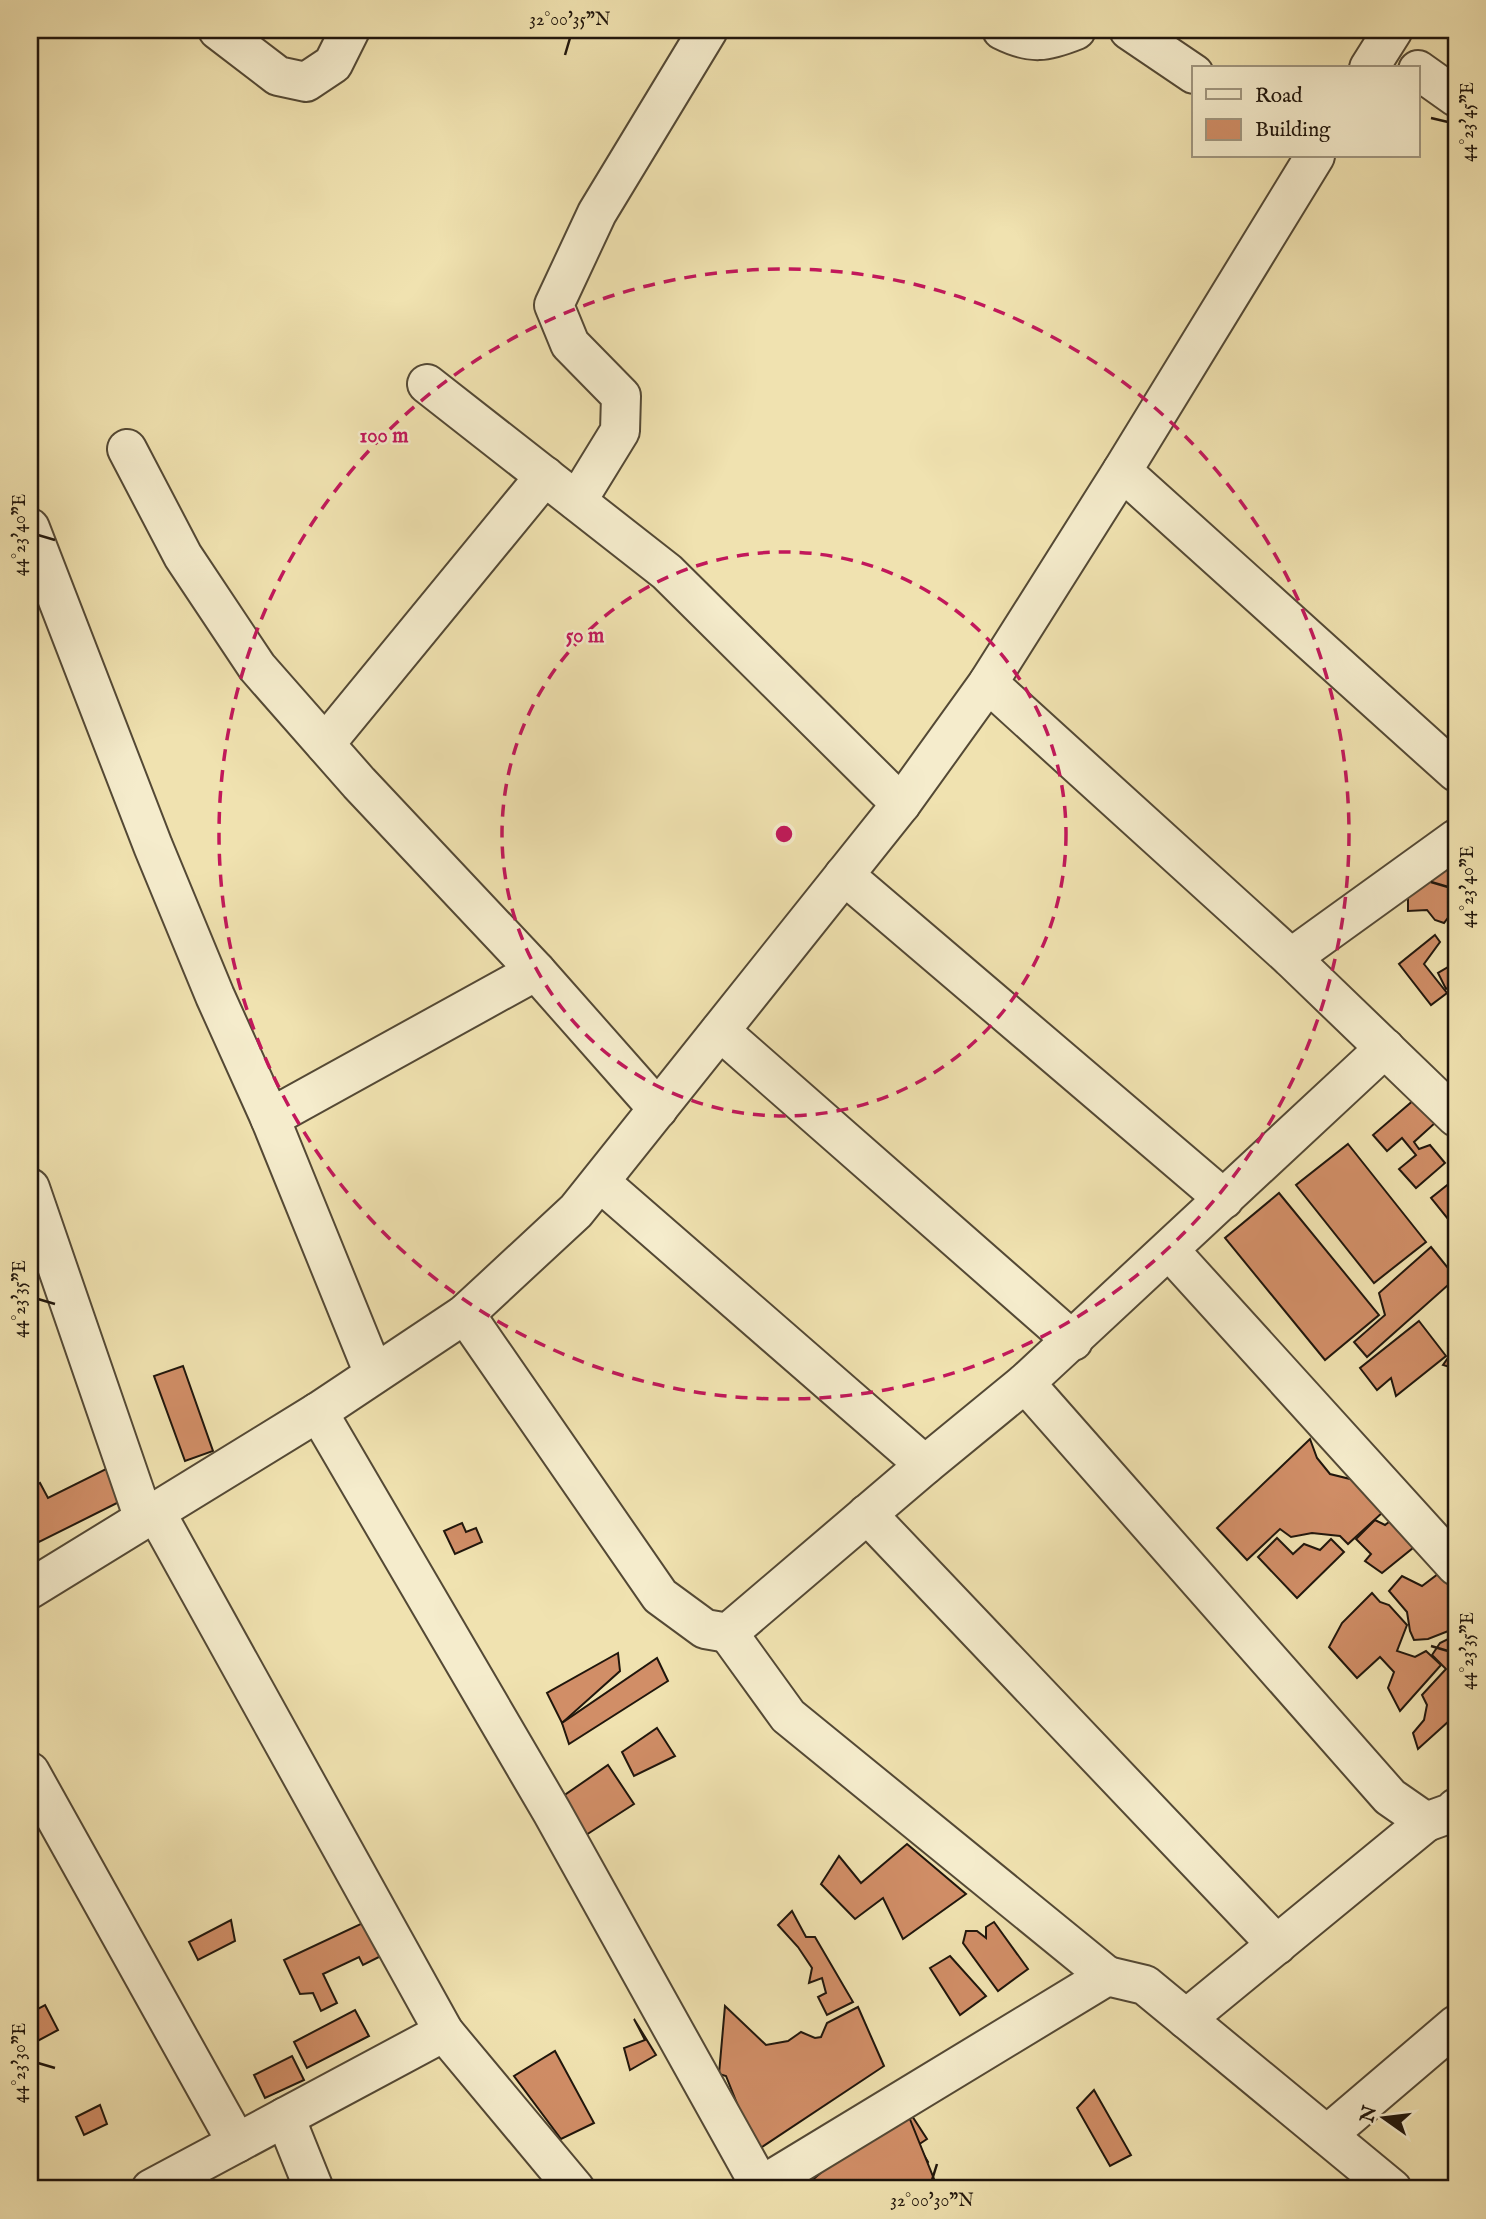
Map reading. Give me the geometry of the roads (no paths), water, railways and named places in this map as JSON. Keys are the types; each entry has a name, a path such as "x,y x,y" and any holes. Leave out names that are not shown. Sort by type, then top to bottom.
{"street":[{"path":"218,30 278,76 306,82 333,64 350,30"},
{"path":"577,501 620,431 621,396 570,344 554,305 597,213 708,30"},
{"path":"1002,30 1021,39 1044,41 1074,30"},
{"path":"1129,30 1192,73"},
{"path":"1381,48 1411,66"},
{"path":"1420,72 1456,97"},
{"path":"30,1589 318,1412 465,1314 576,1211 901,804 988,682 1122,471 1313,158"},
{"path":"428,384 667,572 901,804"},
{"path":"127,449 183,556 249,656 325,744 536,971 658,1109"},
{"path":"1122,471 1456,772"},
{"path":"325,744 545,476"},
{"path":"30,528 158,859 270,1118 374,1374"},
{"path":"988,682 1291,958 1456,1117"},
{"path":"1291,958 1456,839"},
{"path":"844,875 1224,1199"},
{"path":"270,1118 536,971"},
{"path":"720,1031 1073,1341"},
{"path":"728,1633 1073,1341 1385,1048"},
{"path":"600,1182 925,1465"},
{"path":"30,1188 149,1515 444,2032 575,2189"},
{"path":"1170,1251 1456,1566"},
{"path":"465,1314 660,1596 705,1629 728,1633 788,1716 1107,1976 1144,1985 1392,2189"},
{"path":"1025,1383 1390,1797 1441,1815"},
{"path":"318,1412 552,1812 761,2188 1107,1976"},
{"path":"867,1514 1277,1945"},
{"path":"30,1772 237,2143"},
{"path":"1186,2019 1441,1815"},
{"path":"1327,2135 1456,2025"},
{"path":"151,2189 444,2032"},
{"path":"285,2117 314,2189"}]}
